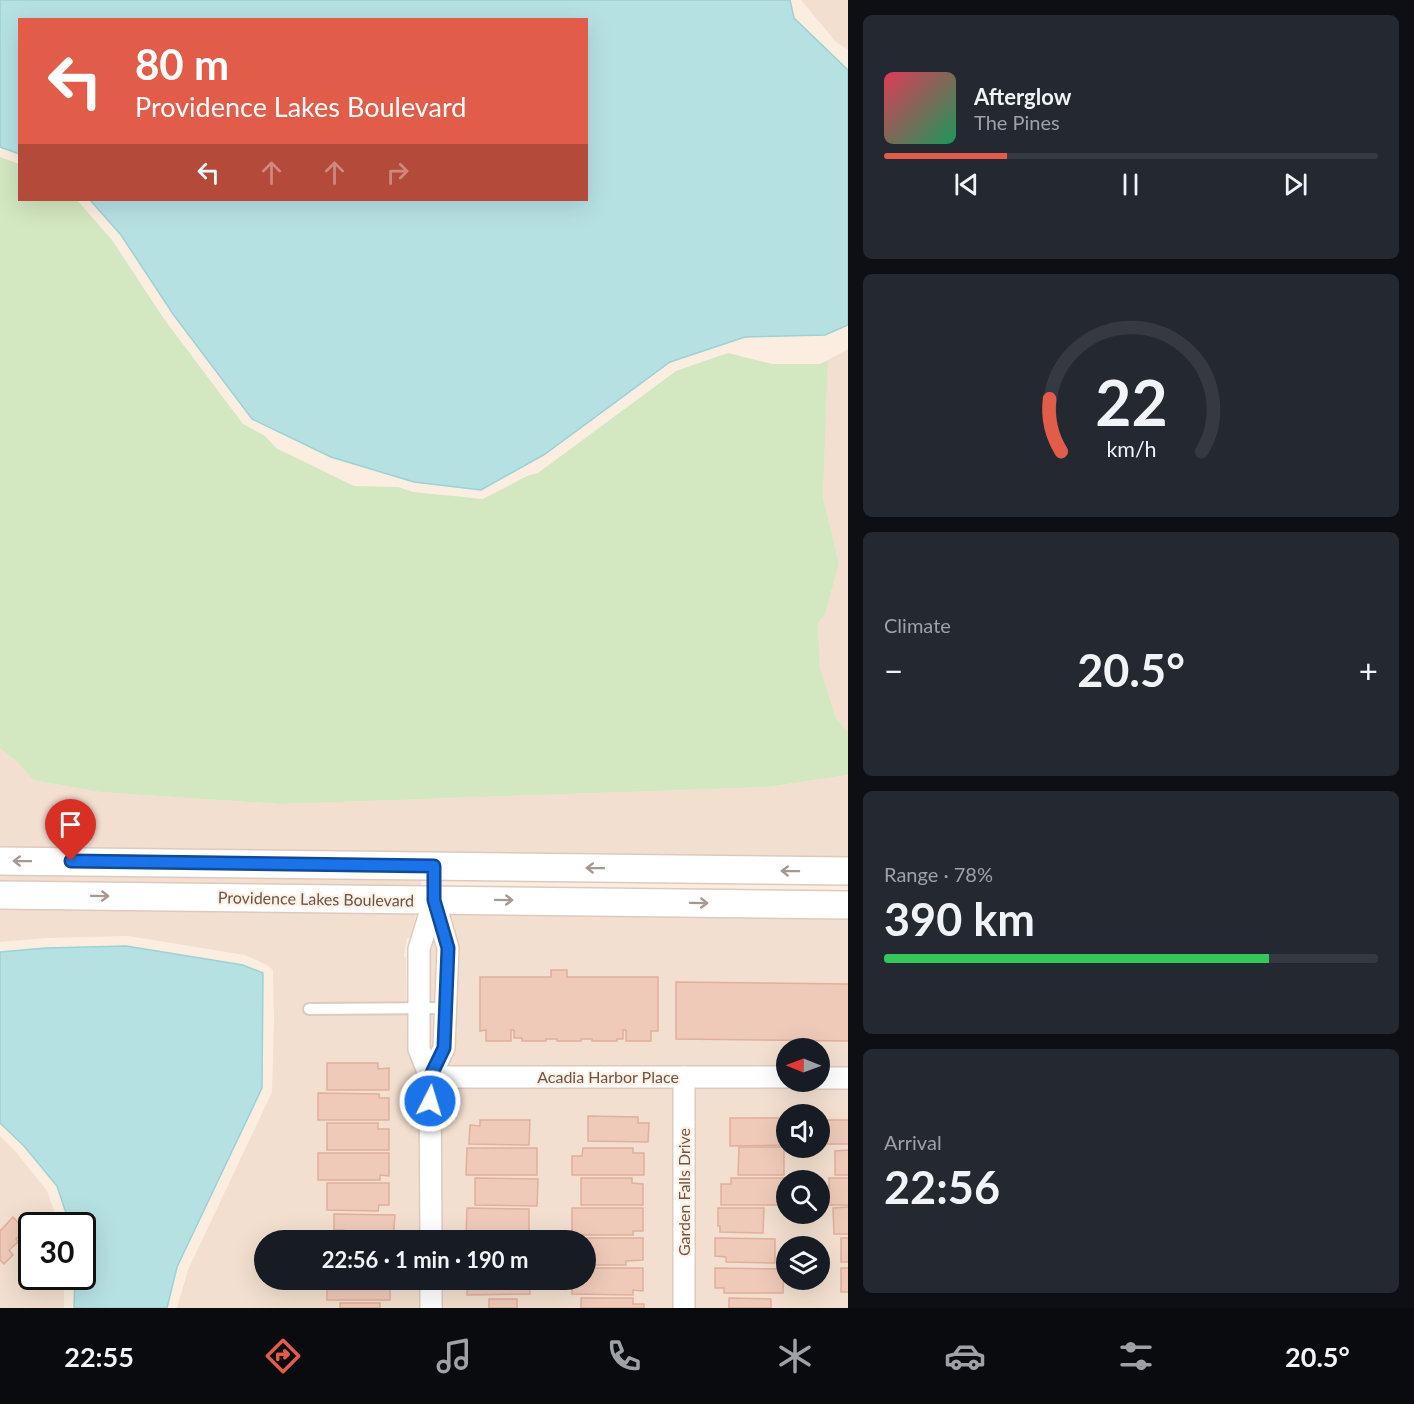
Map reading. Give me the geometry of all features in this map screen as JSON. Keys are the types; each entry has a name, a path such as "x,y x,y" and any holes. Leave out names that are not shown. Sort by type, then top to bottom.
{"street":[{"name":"Providence Lakes Boulevard","path":"0,861 848,871"},
{"path":"430,1077 444,1048 448,948 434,900 434,866"},
{"name":"Providence Lakes Boulevard","path":"0,895 848,905"},
{"path":"431,1230 430,1077 419,1049 419,949 434,900"},
{"name":"Acadia Harbor Place","path":"430,1077 776,1077"},
{"name":"Garden Falls Drive","path":"684,1077 684,1308"},
{"path":"830,1078 848,1078"},
{"path":"431,1290 431,1308"}],"lane":[{"path":"309,1009 445,1008"}],"shaded area":[{"path":"801,0 848,0 848,50 836,42"},
{"path":"848,349 848,732 836,718 820,668 818,623 825,615 839,563 823,498 828,360"},
{"path":"0,748 33,780 99,792 280,804 768,787 848,775 848,860 0,850"},
{"path":"0,872 421,877 421,889 0,884"},
{"path":"0,906 417,911 410,938 407,938 404,956 406,957 407,1039 431,1039 431,951 434,943 436,949 432,1041 456,1042 460,949 449,910 848,916 848,1308 177,1308 188,1270 272,1092 273,970 245,955 128,936 46,938 0,942"},
{"path":"0,1136 47,1191 54,1212 18,1212 18,1290 64,1290 64,1308 0,1308"}],"green space":[{"path":"0,157 18,164 18,201 78,201 112,240 164,319 243,424 265,436 276,448 354,486 398,487 413,492 483,499 527,476 538,473 676,371 728,353 772,364 820,364 828,360 823,498 839,563 825,615 818,623 820,668 836,718 848,732 848,775 768,787 280,804 99,792 33,780 0,748"}],"water":[{"path":"0,0 790,0 794,18 848,70 848,325 825,335 745,337 670,362 545,454 481,490 414,482 331,457 252,419 173,314 121,235 91,201 588,201 588,18 18,18 18,154 0,147"},
{"path":"126,946 243,965 263,973 262,1088 177,1267 167,1308 74,1308 75,1290 96,1290 96,1212 66,1212 57,1186 24,1146 0,1123 0,952 46,948"}],"building":[{"path":"551,970 567,970 567,977 658,977 658,1031 651,1031 651,1041 626,1041 626,1030 623,1030 623,1039 617,1039 617,1041 546,1039 546,1041 522,1041 522,1038 514,1038 514,1030 511,1030 511,1041 486,1041 486,1030 480,1031 480,977 551,977"},
{"path":"676,982 848,984 848,1041 830,1041 830,1038 776,1038 776,1040 676,1039"},
{"path":"327,1063 378,1063 378,1069 389,1068 389,1090 327,1090"},
{"path":"318,1093 379,1094 379,1098 389,1098 389,1120 318,1120"},
{"path":"588,1116 638,1117 638,1123 649,1123 648,1142 588,1141"},
{"path":"730,1118 776,1118 776,1145 730,1146"},
{"path":"480,1120 530,1120 529,1145 469,1144 470,1125 480,1126"},
{"path":"830,1120 848,1120 848,1144 830,1144"},
{"path":"327,1123 378,1123 378,1129 389,1129 389,1150 327,1150"},
{"path":"739,1147 776,1147 776,1158 784,1158 784,1170 776,1170 776,1175 738,1175"},
{"path":"467,1148 537,1148 537,1175 466,1175"},
{"path":"583,1148 633,1148 633,1153 644,1153 644,1175 572,1175 572,1156 582,1156"},
{"path":"848,1150 848,1175 835,1175 835,1151"},
{"path":"318,1153 389,1153 389,1176 380,1175 380,1180 318,1180"},
{"path":"475,1178 538,1179 537,1206 475,1205"},
{"path":"581,1178 632,1178 632,1183 643,1184 643,1205 581,1205"},
{"path":"731,1178 776,1178 776,1205 721,1205 721,1184 731,1184"},
{"path":"830,1178 848,1178 848,1205 830,1205"},
{"path":"327,1183 389,1183 389,1205 379,1205 378,1211 327,1210"},
{"path":"848,1207 848,1234 834,1234 833,1208"},
{"path":"467,1208 529,1209 529,1230 466,1230"},
{"path":"572,1208 643,1208 643,1231 633,1231 633,1235 596,1235 596,1230 572,1230"},
{"path":"718,1208 764,1208 763,1233 720,1232"},
{"path":"334,1214 395,1215 394,1230 334,1230"},
{"path":"13,1217 18,1222 16,1239 18,1242 9,1250 13,1255 4,1264 0,1260 0,1231"},
{"path":"596,1238 643,1238 643,1260 626,1261 626,1265 596,1265"},
{"path":"715,1238 775,1239 775,1263 726,1262 726,1257 715,1256"},
{"path":"841,1238 848,1238 848,1262 841,1262"},
{"path":"596,1268 643,1268 643,1291 633,1290 633,1295 572,1294 572,1290 596,1290"},
{"path":"715,1268 776,1269 776,1290 783,1290 783,1293 724,1293 724,1288 715,1288"},
{"path":"841,1268 848,1268 848,1292 841,1292"},
{"path":"327,1290 390,1290 390,1300 327,1300"},
{"path":"467,1290 530,1290 530,1294 467,1295"},
{"path":"581,1298 633,1298 633,1304 644,1304 644,1308 581,1308"},
{"path":"729,1298 771,1299 771,1308 729,1308"},
{"path":"489,1299 517,1299 517,1308 489,1308"},
{"path":"340,1303 380,1303 380,1308 340,1308"}],"route":[{"path":"71,861 434,866 434,900 448,948 444,1048 430,1077 430,1101"}]}
